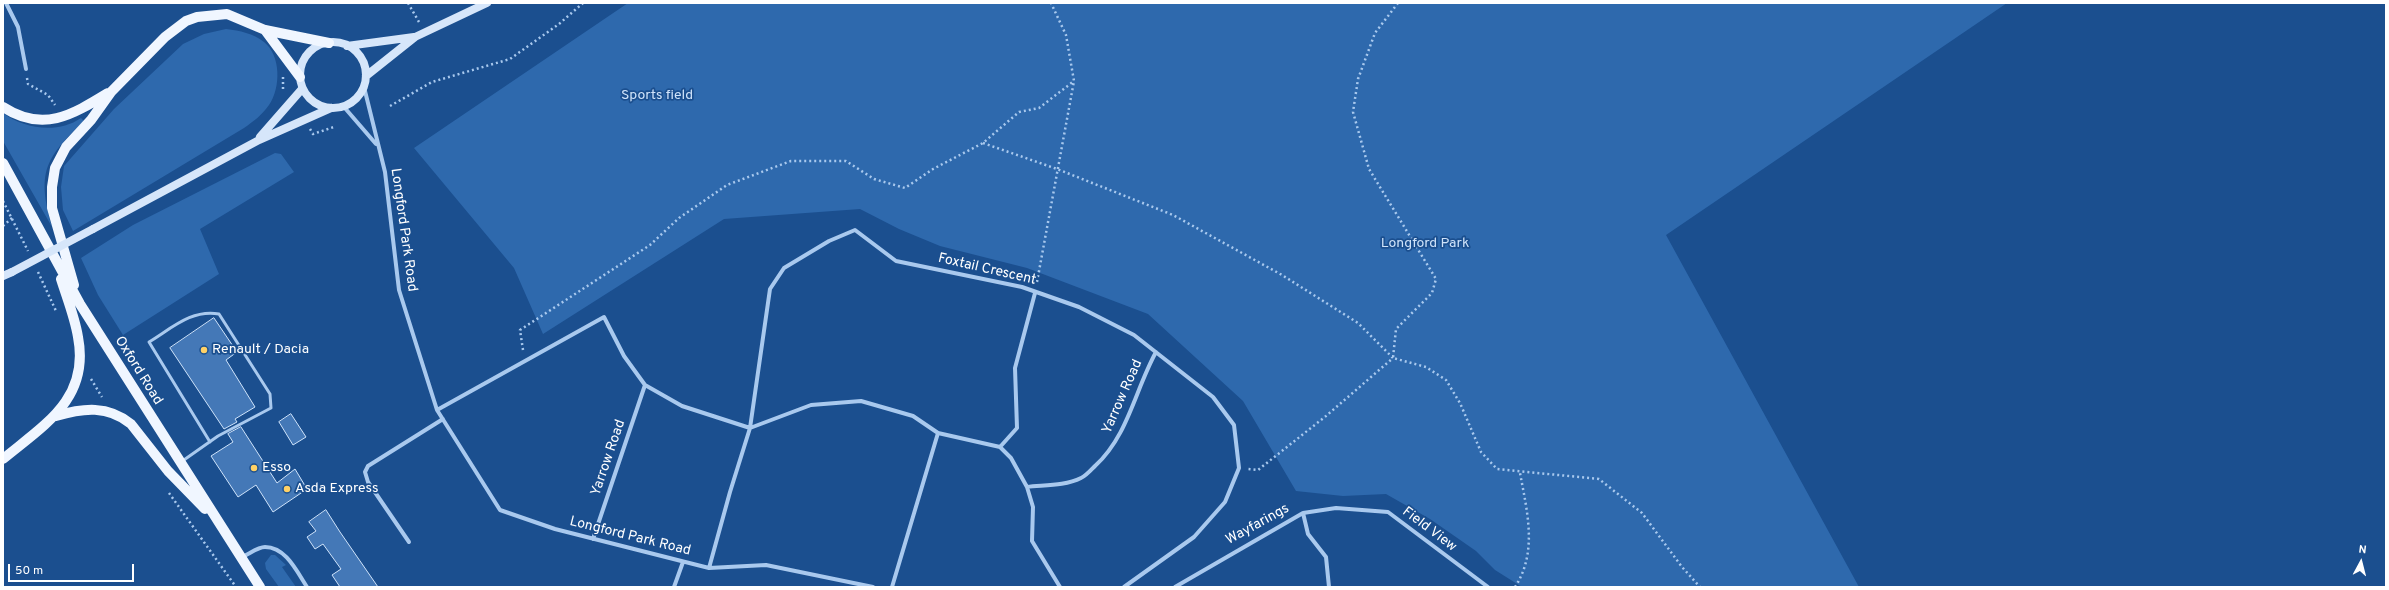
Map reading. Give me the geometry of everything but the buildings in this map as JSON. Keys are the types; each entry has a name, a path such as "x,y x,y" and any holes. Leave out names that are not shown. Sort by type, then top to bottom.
{"main road":[{"path":"80,304 55,222 51,197 53,179 55,168 66,147 91,120 111,92 166,37 186,21 197,17 227,14 265,30 329,43"},
{"path":"265,30 300,77"},
{"path":"3,107 32,120 62,118 75,113 111,92"},
{"name":"Oxford Road","path":"3,163 80,304 215,519 260,587"},
{"path":"3,459 56,416 74,388 79,373 80,355 78,335 55,260"},
{"path":"56,416 87,408 100,409 122,417 131,424 188,494 215,519"}],"street":[{"path":"6,3 18,27 26,68"},
{"path":"366,76 415,37 487,3"},
{"path":"331,108 314,103 302,89 300,77 305,58 311,50 329,43 348,46 415,37"},
{"path":"3,276 259,140 331,108 344,107 352,102 364,87 366,76 361,58 348,46"},
{"name":"Longford Park Road","path":"364,87 377,145 385,172 399,290 437,410 500,510 555,529 709,568 766,565 873,587"},
{"path":"259,140 302,89"},
{"name":"Longford Park Road","path":"344,107 377,145"},
{"name":"Foxtail Crescent","path":"750,428 770,289 784,268 829,241 855,230 896,261 1022,287 1086,311 1134,334 1213,398 1234,425 1239,468 1225,502 1194,537 1124,587"},
{"path":"1000,447 1017,428 1015,368 1035,293"},
{"path":"437,410 604,317 624,356 645,385 682,406 750,428 811,405 861,401 913,416 938,433 1000,447 1011,458 1027,487 1033,507 1032,541 1060,587"},
{"name":"Yarrow Road","path":"1027,487 1060,484 1082,478 1108,454 1129,418 1143,375 1156,352"},
{"name":"Yarrow Road","path":"593,539 645,385"},
{"path":"409,542 368,482 365,472 368,466 443,420"},
{"path":"709,568 730,492 750,428"},
{"path":"892,587 938,433"},
{"name":"Field View","path":"1303,513 1336,508 1388,512 1488,587"},
{"name":"Wayfarings","path":"1175,587 1303,513 1308,534 1326,557 1329,587"},
{"path":"240,558 264,547 279,549 286,556 307,587"},
{"path":"674,587 683,562"}],"lane":[{"path":"180,463 210,442 271,408 270,394 219,314 205,312 186,319 150,342 210,442"}],"path":[{"path":"408,3 424,32"},
{"path":"390,106 432,82 510,59 559,24 583,3"},
{"path":"1035,293 1074,81 1066,35 1051,3"},
{"path":"1239,468 1258,470 1326,416 1393,358 1396,329 1432,293 1436,279 1369,169 1353,112 1358,79 1375,33 1398,3"},
{"path":"26,68 28,84 48,95 62,118"},
{"path":"516,354 524,350 520,330 650,245 679,218 727,185 791,161 846,161 874,179 906,188 933,169 983,143 1019,112 1039,108 1074,81"},
{"path":"983,143 1057,169 1173,215 1282,275 1358,323 1393,358 1426,367 1446,380 1460,403 1481,452 1497,469 1520,473 1599,479 1642,513 1682,567 1700,587"},
{"path":"3,226 12,218"},
{"path":"1515,587 1525,572 1530,527 1520,473"}],"green space":[{"name":"Longford Park","path":"628,3 2007,3 1666,235 1859,587 1522,587 1495,570 1476,551 1430,519 1386,494 1343,496 1296,491 1243,401 1148,314 1027,268 940,246 899,229 860,209 724,219 543,334 514,268 414,148"},
{"path":"226,29 255,36 270,48 274,55 277,72 276,90 266,109 258,118 244,128 73,231 63,210 61,187 64,166 114,109 183,44 204,34"},
{"path":"3,113 21,123 41,128 62,126 81,118 84,121 60,146 52,157 47,168 45,193 52,227 3,141"},
{"path":"275,153 281,154 294,172 200,229 219,274 123,335 98,295 81,258 133,225"},
{"path":"271,555 275,555 286,565 282,567 296,587 279,587 266,569 265,563"}],"place":[{"name":"Renault / Dacia","path":"204,350"},
{"name":"Esso","path":"254,468"},
{"name":"Asda Express","path":"287,489"}],"park label":[{"name":"Sports field","path":"657,96"}]}
